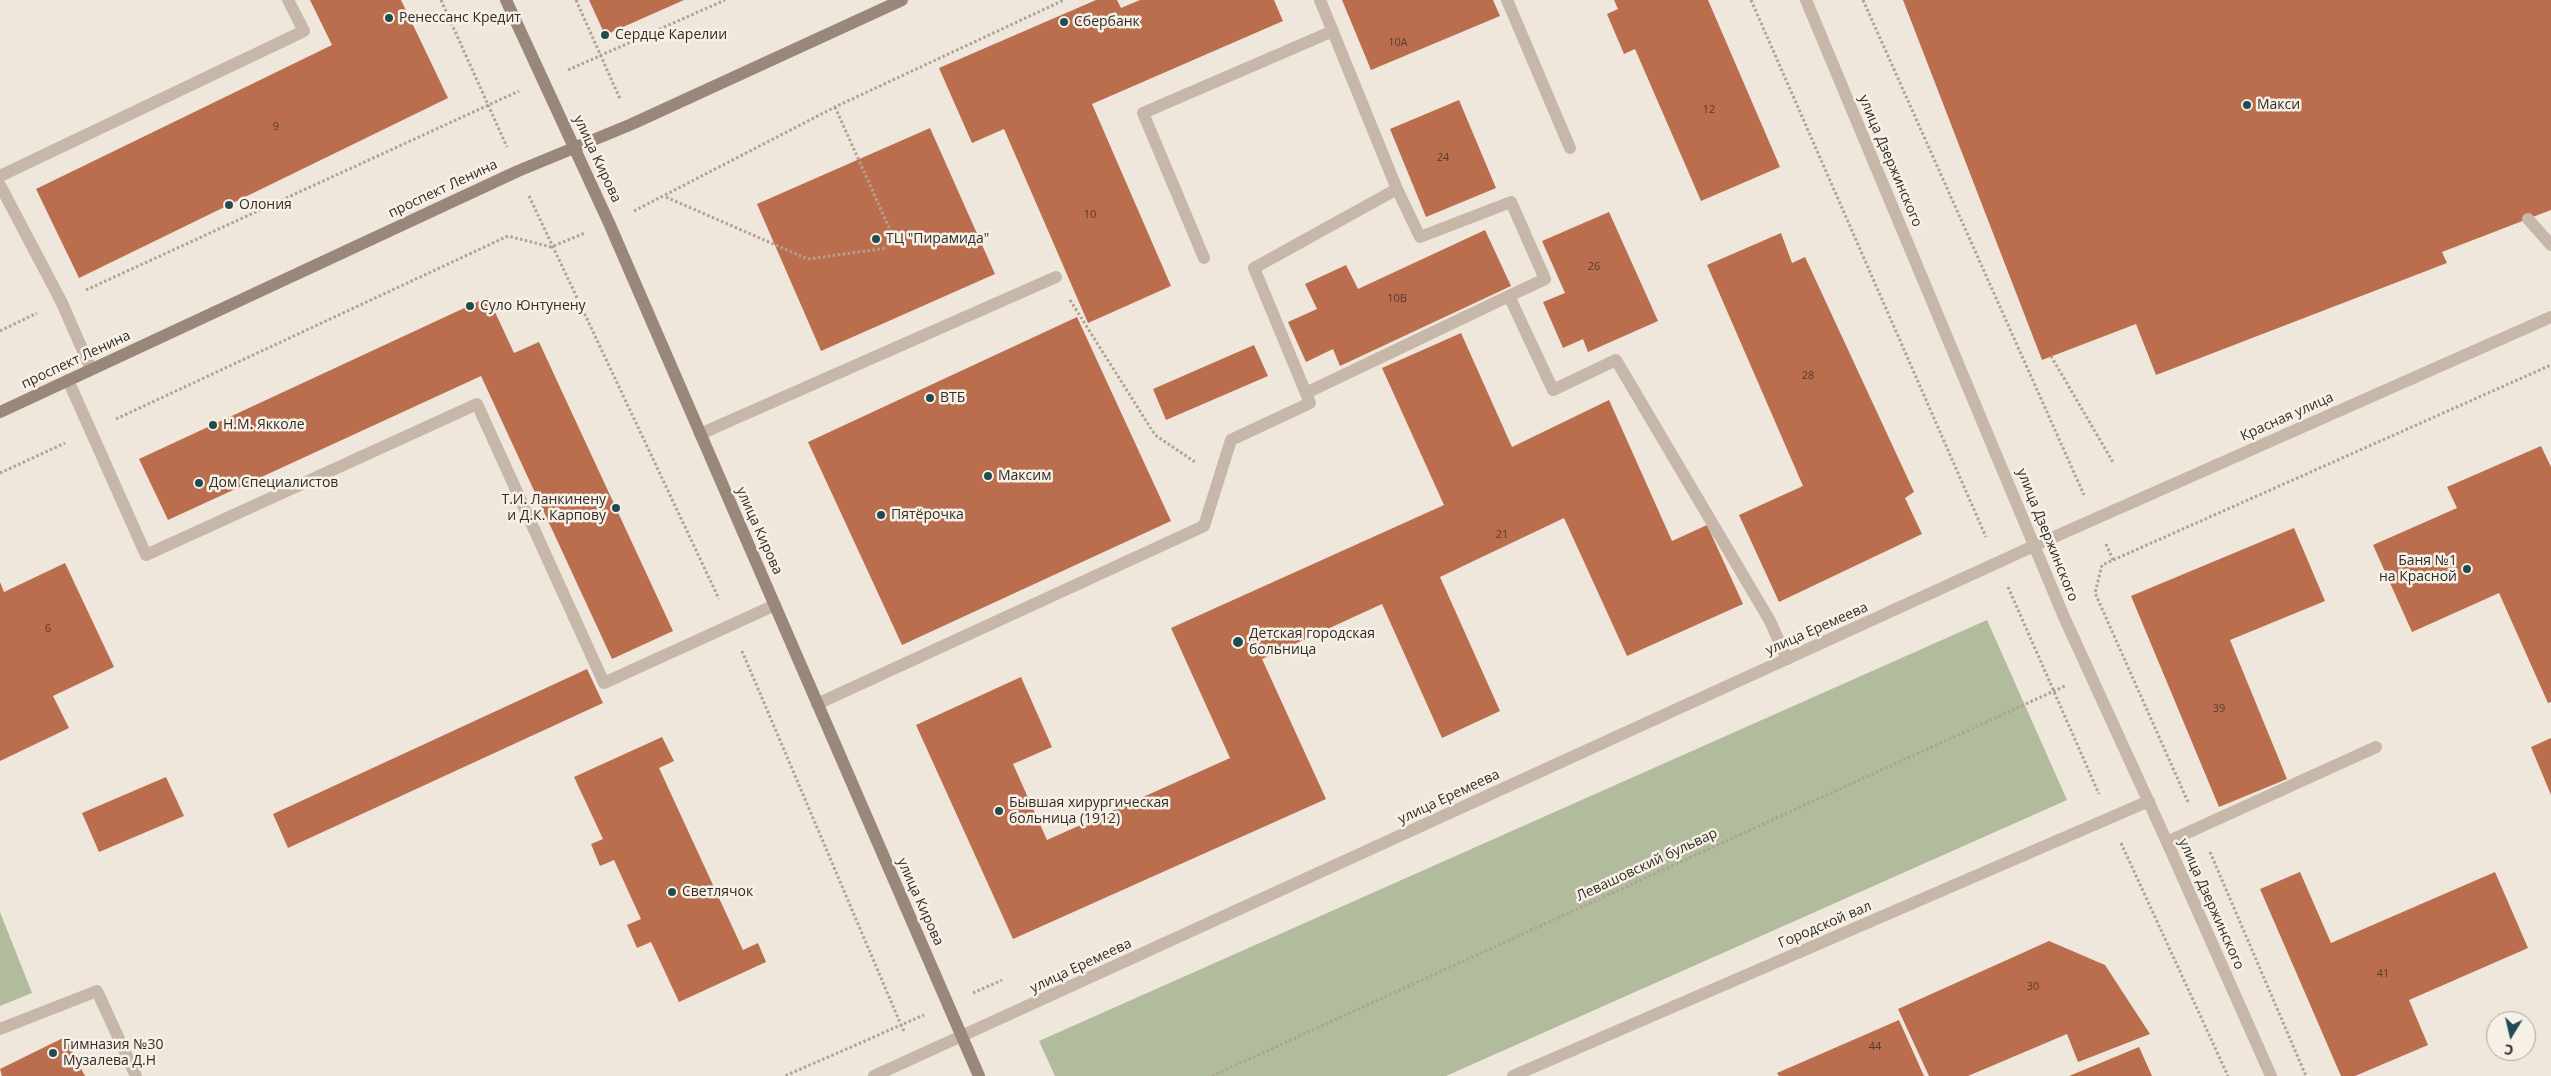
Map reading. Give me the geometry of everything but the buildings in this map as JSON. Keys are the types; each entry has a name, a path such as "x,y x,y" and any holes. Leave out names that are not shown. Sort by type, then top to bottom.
{"main road":[{"name":"улица Кирова","path":"506,0 542,81 610,223 978,1076"},
{"name":"проспект Ленина","path":"0,412 500,179 632,124 902,0"}],"street":[{"path":"0,176 304,32 288,0"},
{"path":"1306,393 1545,279 1510,202 1420,237 1397,189 1320,0"},
{"path":"1507,0 1570,148"},
{"name":"улица Дзержинского","path":"1806,0 2036,545 2064,617 2150,801 2271,1076"},
{"path":"1204,258 1143,113 1333,31"},
{"path":"0,185 61,302 91,369"},
{"path":"817,704 1204,526 1231,440 1310,403 1254,268 1397,189"},
{"path":"2528,219 2551,245"},
{"path":"700,434 1056,277"},
{"path":"1509,296 1553,390 1616,360 1770,621 1787,659"},
{"name":"Красная улица","path":"2036,545 2551,317"},
{"path":"68,380 146,555 477,404 604,683 775,605"},
{"name":"улица Еремеева","path":"874,1076 962,1038 2036,545"},
{"path":"2167,842 2376,747"},
{"name":"Городской вал","path":"1513,1076 2150,801"},
{"path":"0,1029 97,991 136,1076"}],"path":[{"path":"441,0 487,106"},
{"path":"576,0 632,124"},
{"path":"0,331 487,106 725,0"},
{"path":"0,473 508,236 551,247 610,223 666,197 835,107 1064,0"},
{"path":"1863,0 2113,560"},
{"path":"835,107 891,232"},
{"path":"666,197 808,259 886,248"},
{"path":"551,247 731,625 902,1025 784,1076"},
{"path":"1056,277 1155,435 1219,478"},
{"path":"2051,356 2114,464"},
{"path":"2306,1076 2095,593 2102,565 2551,365"},
{"name":"Левашовский бульвар","path":"1212,1076 2091,674"}],"green space":[{"path":"1987,620 2067,800 1446,1076 1055,1076 1039,1041"},
{"path":"0,912 32,993 0,1006"}],"place":[{"name":"Ренессанс Кредит","path":"389,18"},
{"name":"Сбербанк","path":"1064,22"},
{"name":"Сердце Карелии","path":"605,35"},
{"name":"Макси","path":"2247,105"},
{"name":"Олония","path":"229,205"},
{"name":"ТЦ \"Пирамида\"","path":"876,239"},
{"name":"Суло Юнтунену","path":"470,306"},
{"name":"ВТБ","path":"930,398"},
{"name":"Н.М. Якколе","path":"213,425"},
{"name":"Максим","path":"988,476"},
{"name":"Дом Специалистов","path":"199,483"},
{"name":"Т.И. Ланкинену и Д.К. Карпову","path":"616,508"},
{"name":"Пятёрочка","path":"881,515"},
{"name":"Баня №1 на Красной","path":"2467,569"},
{"name":"Детская городская больница","path":"1238,642"},
{"name":"Бывшая хирургическая больница (1912)","path":"999,811"},
{"name":"Светлячок","path":"672,892"},
{"name":"Гимназия №30 Музалева Д.Н","path":"53,1053"}]}
